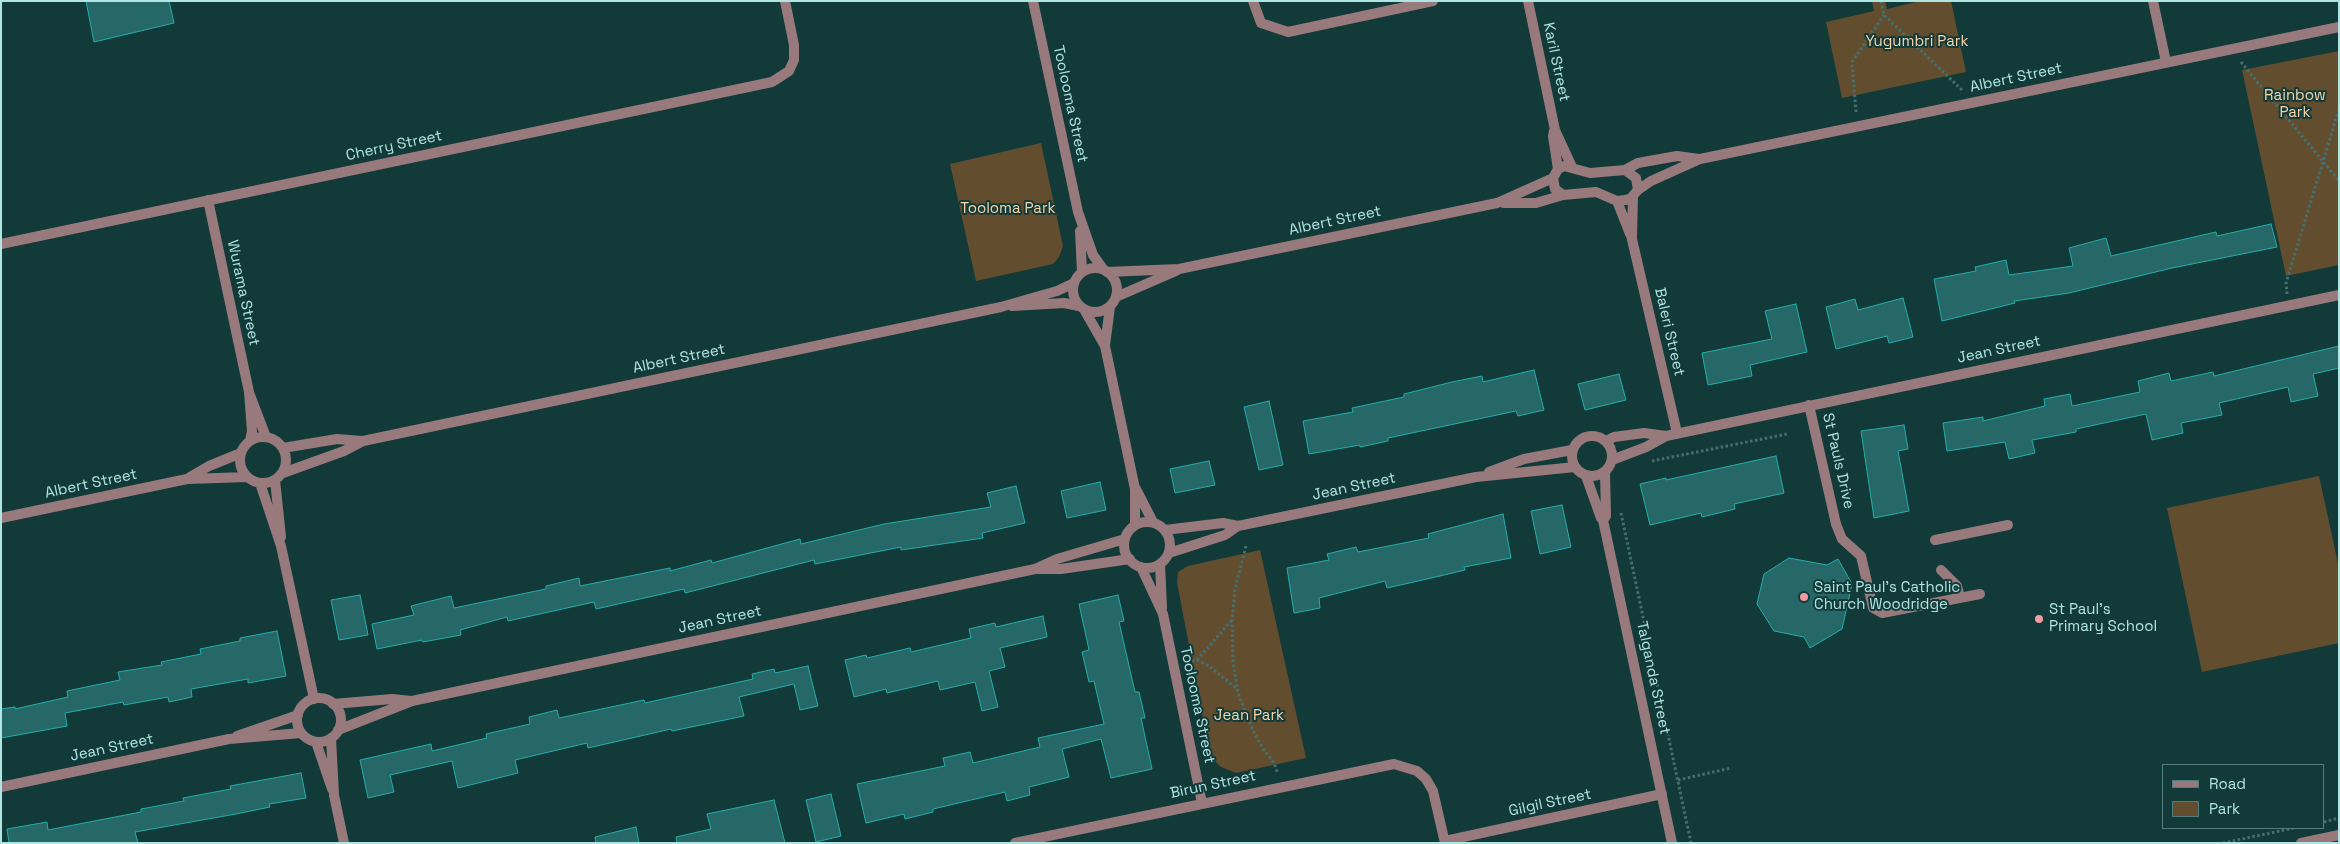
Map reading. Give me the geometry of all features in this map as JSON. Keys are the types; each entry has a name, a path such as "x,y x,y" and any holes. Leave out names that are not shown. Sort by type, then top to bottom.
{"street":[{"name":"Cherry Street","path":"1,244 772,82 789,71 794,60 794,45 785,1"},
{"name":"Toolooma Street","path":"1033,1 1078,212 1093,255 1105,271"},
{"path":"1253,1 1261,23 1288,32 1433,1"},
{"name":"Karil Street","path":"1528,1 1554,130 1572,167"},
{"path":"2153,1 2166,62"},
{"name":"Albert Street","path":"1082,272 1090,268 1105,271 1179,269 1497,203 1536,203 1563,195 1596,192 1617,201 1625,200 1651,181 1700,159 2339,27"},
{"name":"Karil Street","path":"1554,130 1556,174"},
{"name":"Albert Street","path":"1497,203 1556,174 1564,166 1590,173 1625,170 1638,163 1677,156 1700,159"},
{"path":"1625,170 1636,178 1635,193"},
{"path":"1556,174 1555,188 1563,195"},
{"name":"Baleri Street","path":"1632,236 1635,193"},
{"name":"Wurama Street","path":"208,200 249,392 252,431 250,441"},
{"name":"Baleri Street","path":"1617,201 1632,236 1672,434"},
{"name":"Toolooma Street","path":"1078,212 1082,272"},
{"name":"Albert Street","path":"1116,297 1179,269"},
{"path":"1105,271 1116,283 1116,297 1110,307 1105,346 1135,488 1135,525 1125,539 1126,553 1130,559 1141,567 1148,568 1160,564 1169,553 1170,541 1165,530 1153,522 1135,488"},
{"path":"1082,272 1074,283 1073,298 1082,308 1105,346"},
{"name":"Albert Street","path":"283,473 344,451 363,441 1002,307 1056,291 1074,283"},
{"name":"Jean Street","path":"1606,441 1614,437 1644,433 1672,434 2339,294"},
{"name":"Albert Street","path":"1002,307 1064,303 1098,313 1110,307"},
{"name":"Wurama Street","path":"249,392 266,437"},
{"name":"St Pauls Drive","path":"1809,406 1836,524 1842,539 1861,556 1873,608 1882,614 1890,613 1980,594"},
{"name":"Jean Street","path":"1612,460 1646,447 1672,434"},
{"path":"1595,436 1606,441 1612,453 1612,460 1605,472 1586,476 1572,462 1572,450 1584,437 1595,436"},
{"path":"266,437 276,440 283,448 287,460 283,473 275,480 260,483 247,477 241,466 241,453 250,441 266,437"},
{"name":"Albert Street","path":"283,448 337,439 363,441"},
{"name":"Jean Street","path":"1476,476 1524,459 1572,450"},
{"name":"Albert Street","path":"187,479 209,466 241,453"},
{"name":"Jean Street","path":"1169,553 1225,535 1238,526 1476,476 1575,467"},
{"name":"Talganda Street","path":"1603,520 1606,516 1605,472"},
{"name":"Talganda Street","path":"1586,476 1603,520 1672,843"},
{"name":"Albert Street","path":"1,518 187,479 247,477"},
{"path":"275,480 281,546"},
{"path":"260,483 281,546 314,699"},
{"path":"1135,525 1153,522"},
{"name":"Jean Street","path":"1165,530 1223,523 1238,526"},
{"path":"1935,540 2008,525"},
{"name":"Jean Street","path":"334,734 412,701 1034,569 1057,559 1125,539"},
{"name":"Jean Street","path":"1034,569 1061,569 1130,559"},
{"name":"Toolooma Street","path":"1160,564 1162,614"},
{"name":"Toolooma Street","path":"1141,567 1162,614 1202,803"},
{"path":"1940,570 1957,586 1960,598"},
{"path":"334,795 334,734 340,716 333,704 321,699 314,699 306,703 298,715 298,727 305,737 316,742 334,795 344,843"},
{"name":"Jean Street","path":"333,704 392,699 412,701"},
{"name":"Jean Street","path":"229,739 298,715"},
{"name":"Jean Street","path":"1,787 229,739 301,733"},
{"path":"316,742 334,734"},
{"name":"Birun Street","path":"1015,843 1394,764 1417,771 1426,779 1433,791 1445,842"},
{"name":"Gilgil Street","path":"1445,842 1662,794"},
{"path":"2301,843 2339,835"}],"path":[{"path":"1881,1 1884,15 1975,102"},
{"path":"1858,127 1852,62 1884,15"},
{"path":"2236,48 2241,62 2339,181"},
{"path":"2288,305 2286,283 2339,109"},
{"path":"1648,462 1787,434"},
{"path":"1619,504 1691,843"},
{"path":"1238,691 1233,662 1233,619 1235,589 1246,546"},
{"path":"1174,664 1197,660 1233,619"},
{"path":"1197,660 1235,686 1262,749 1274,763 1283,786"},
{"path":"1678,780 1731,768"},
{"path":"2325,822 2339,818"},
{"path":"2223,843 2289,829"}],"green space":[{"name":"Yugumbri Park","path":"1872,1 1885,1 1887,9 1920,1 1951,1 1966,72 1842,98 1826,22 1874,11"},
{"name":"Rainbow Park","path":"2339,51 2339,265 2286,276 2242,70"},
{"name":"Tooloma Park","path":"1041,143 1063,246 1059,257 1053,264 976,281 950,164"},
{"path":"2319,476 2339,568 2339,643 2202,672 2167,508"},
{"name":"Jean Park","path":"1260,550 1306,758 1236,773 1221,767 1210,756 1177,582 1178,572 1188,566"}],"building":[{"path":"86,1 169,1 174,23 94,42"},
{"path":"2271,224 2277,247 2172,268 2069,293 2014,301 2015,303 1942,321 1934,279 1976,271 1975,267 2006,260 2009,275 2073,266 2069,248 2106,238 2111,256 2216,232 2217,236"},
{"path":"1903,298 1913,337 1889,343 1887,336 1836,349 1826,307 1855,299 1858,310"},
{"path":"1796,304 1807,352 1750,365 1752,376 1708,385 1702,353 1772,339 1765,311"},
{"path":"2339,346 2339,368 2313,374 2318,396 2291,402 2288,387 2219,403 2222,415 2181,423 2183,433 2152,440 2146,414 2076,429 2076,432 2032,440 2035,453 2009,459 2005,442 1947,451 1943,423 1983,417 1983,421 2045,406 2044,399 2070,394 2072,406 2140,392 2138,381 2169,373 2171,381 2213,372 2214,376"},
{"path":"1534,370 1544,410 1518,416 1516,411 1388,438 1388,441 1360,447 1360,445 1309,454 1303,421 1353,412 1352,408 1404,397 1404,394 1452,382 1482,376 1483,382"},
{"path":"1619,374 1626,400 1585,410 1578,384"},
{"path":"1269,401 1283,465 1259,470 1244,407"},
{"path":"1904,425 1908,449 1898,451 1909,511 1874,518 1861,431"},
{"path":"1776,456 1784,493 1734,504 1735,509 1702,517 1701,513 1650,525 1640,484"},
{"path":"1209,461 1215,485 1175,493 1170,469"},
{"path":"1100,482 1106,510 1067,518 1061,491"},
{"path":"1016,486 1025,523 982,533 983,538 901,550 901,547 815,564 814,560 685,593 684,589 596,609 594,602 508,621 507,617 460,630 461,635 377,649 372,624 414,615 411,606 451,596 454,608 546,589 546,586 579,578 580,586 670,568 670,571 711,560 712,563 800,539 801,544 884,524 991,507 987,493"},
{"path":"1562,505 1571,547 1540,554 1531,511"},
{"path":"1503,514 1511,558 1464,567 1465,570 1387,588 1385,581 1319,598 1320,608 1294,613 1287,568 1329,560 1327,554 1356,547 1358,552 1429,538 1428,534"},
{"name":"Saint Paul's Catholic Church Woodridge","path":"1789,558 1827,565 1838,559 1852,584 1842,629 1810,648 1804,637 1774,631 1757,604 1764,574"},
{"path":"360,595 368,635 339,640 331,600"},
{"path":"1118,595 1124,621 1119,622 1135,692 1139,692 1145,718 1141,718 1152,769 1111,778 1101,739 1062,749 1069,777 1029,787 1030,795 1007,801 1005,792 933,809 933,812 905,819 904,814 866,823 857,784 945,766 943,758 970,752 973,763 1040,747 1038,738 1104,724 1094,681 1089,682 1082,652 1089,650 1079,604"},
{"path":"1043,616 1047,637 1000,648 1005,667 989,671 998,707 982,711 975,682 940,690 938,681 887,693 886,689 854,697 845,660 866,655 867,658 910,648 911,652 971,638 969,629 995,623 996,627"},
{"path":"277,631 286,676 248,683 248,679 191,689 192,697 169,702 168,697 124,705 123,702 65,713 67,726 1,738 1,709 15,707 15,709 68,697 67,691 120,680 118,672 162,665 161,662 201,654 200,649 240,641 240,638"},
{"path":"808,666 818,706 800,710 794,684 739,697 744,716 672,731 671,729 588,748 587,743 515,760 518,773 458,788 452,761 390,775 394,792 368,798 360,760 431,744 432,751 487,738 486,734 530,724 529,717 557,710 559,718 644,700 645,703 753,679 752,674 774,669 775,673"},
{"path":"301,773 306,798 269,804 270,807 236,814 135,832 138,843 9,843 7,829 47,822 48,830 141,812 141,809 184,801 183,798 231,789 230,786"},
{"path":"831,794 841,836 816,842 806,800"},
{"path":"774,800 785,843 677,843 676,837 711,829 707,814"},
{"path":"636,827 639,843 596,843 595,837"}],"place":[{"name":"Saint Paul's Catholic Church Woodridge","path":"1804,597"},
{"name":"St Paul's Primary School","path":"2039,619"}]}
